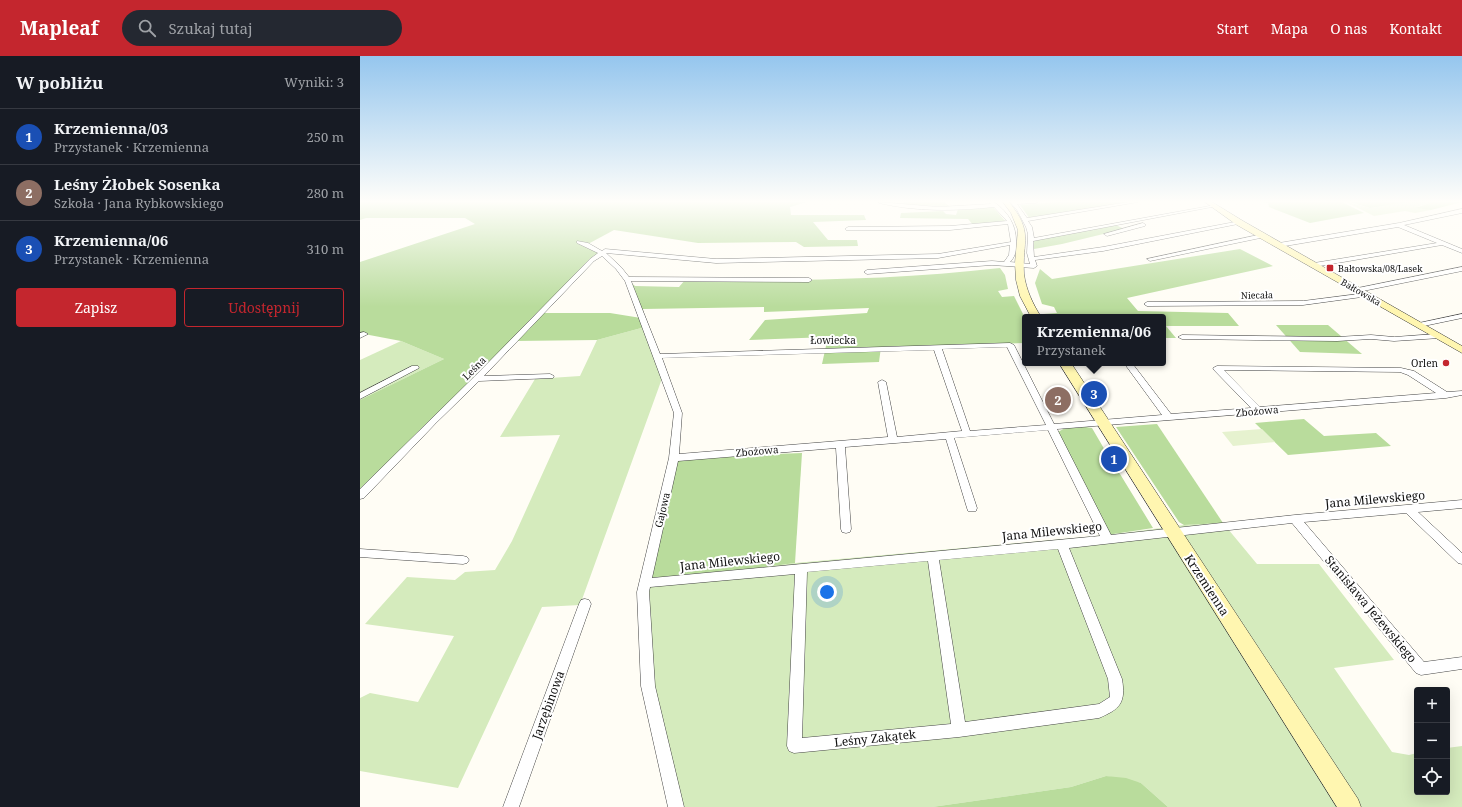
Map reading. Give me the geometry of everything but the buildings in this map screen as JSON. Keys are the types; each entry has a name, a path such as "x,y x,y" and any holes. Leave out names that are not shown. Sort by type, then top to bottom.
{"main road":[{"path":"1023,237 1020,265 1022,285 1027,303 1034,314"},
{"name":"Bałtowska","path":"1264,237 1462,350"},
{"name":"Krzemienna","path":"1067,366 1350,807"}],"street":[{"path":"1005,264 1011,257 1014,237"},
{"path":"866,272 978,264 1034,266 1030,253 1031,240 1048,237"},
{"path":"1033,259 1163,237"},
{"path":"1150,259 1257,237"},
{"path":"1279,245 1327,237"},
{"path":"1429,237 1462,251"},
{"name":"Gajowa","path":"580,242 588,244 600,254 612,260 627,279 656,356 667,380 678,413 674,458 643,592 648,686 676,807"},
{"path":"600,254 605,251 716,261 938,256 1014,243"},
{"path":"1314,265 1462,243"},
{"path":"1449,246 1462,248"},
{"path":"966,250 966,253 978,264"},
{"name":"Leśna","path":"360,495 600,254"},
{"path":"1358,290 1462,269"},
{"path":"627,279 809,280"},
{"name":"Niecała","path":"1147,304 1303,303 1367,295"},
{"path":"1419,325 1462,316"},
{"path":"1182,337 1336,339 1370,337 1394,339 1437,336"},
{"name":"Łowiecka","path":"656,356 821,349 1010,344 1052,427"},
{"path":"937,347 967,434"},
{"path":"1130,366 1168,418"},
{"path":"360,396 415,368"},
{"path":"1258,410 1217,368 1401,370 1411,373 1446,395"},
{"path":"477,379 550,376"},
{"path":"882,382 893,439"},
{"name":"Zbożowa","path":"674,458 1462,393"},
{"path":"1052,427 1107,538"},
{"path":"949,435 972,508"},
{"path":"840,444 846,529"},
{"name":"Jana Milewskiego","path":"645,583 1062,544 1295,519 1462,504"},
{"path":"1410,509 1462,560"},
{"name":"Stanisława Jeżewskiego","path":"1295,519 1421,669 1462,663"},
{"path":"933,556 959,730 1099,711 1108,707 1114,702 1118,693 1115,679 1062,544"},
{"path":"360,553 463,560"},
{"name":"Leśny Zakątek","path":"801,568 794,746 959,730"},
{"name":"Jarzębinowa","path":"511,807 585,604"}],"green space":[{"path":"436,237 601,237 588,244 601,254 543,313 610,313 641,318 627,279 635,286 679,287 685,280 843,279 922,275 1000,268 1005,275 1008,289 998,291 1002,297 1014,296 1023,314 1022,343 881,347 879,362 822,364 828,337 749,340 765,320 867,313 869,308 764,312 764,307 643,309 645,327 597,340 514,341 360,495 360,400 444,359 401,341 364,334 360,336 360,262"},
{"path":"660,237 826,237 828,240 857,240 858,246 804,247 796,242 698,243"},
{"path":"1050,237 1091,237 1034,249 1034,240"},
{"path":"1240,249 1273,266 1127,298 1138,311 1228,313 1239,326 1166,326 1166,314 1043,314 1057,313 1054,307 1042,304 1035,283 1040,269 1052,279"},
{"path":"1276,325 1328,325 1362,354 1300,352"},
{"path":"1166,326 1176,338 1166,338"},
{"path":"645,327 664,373 580,605 542,607 458,788 360,771 360,698 370,693 418,702 454,636 365,624 407,577 455,580 465,572 495,570 512,541 560,435 500,437 535,379 580,376 597,340"},
{"path":"401,341 444,359 360,400 360,360"},
{"path":"1304,419 1324,436 1376,433 1391,446 1288,455 1255,423"},
{"path":"1157,424 1223,523 1184,525 1179,522 1116,427"},
{"path":"1065,428 1092,428 1106,452 1106,458 1120,474 1153,528 1107,535 1058,432"},
{"path":"1262,429 1275,442 1233,446 1222,432"},
{"path":"802,453 795,563 645,583 674,458"},
{"path":"1223,523 1257,564 1319,564 1394,660 1334,668 1392,752 1409,755 1414,754 1414,795 1450,795 1450,748 1462,746 1462,807 1168,807 1141,783 1106,776 1071,787 932,807 676,807 648,686 645,583 795,563 1107,535 1184,525"},
{"path":"1106,776 1126,778 1141,783 1168,807 932,807 1071,787"}],"place":[{"name":"Bałtowska/08/Lasek","path":"1330,268"},
{"name":"Orlen","path":"1446,363"},
{"name":"Krzemienna/06","path":"1094,394"},
{"name":"Leśny Żłobek Sosenka","path":"1058,400"},
{"name":"Krzemienna/03","path":"1114,459"}]}
